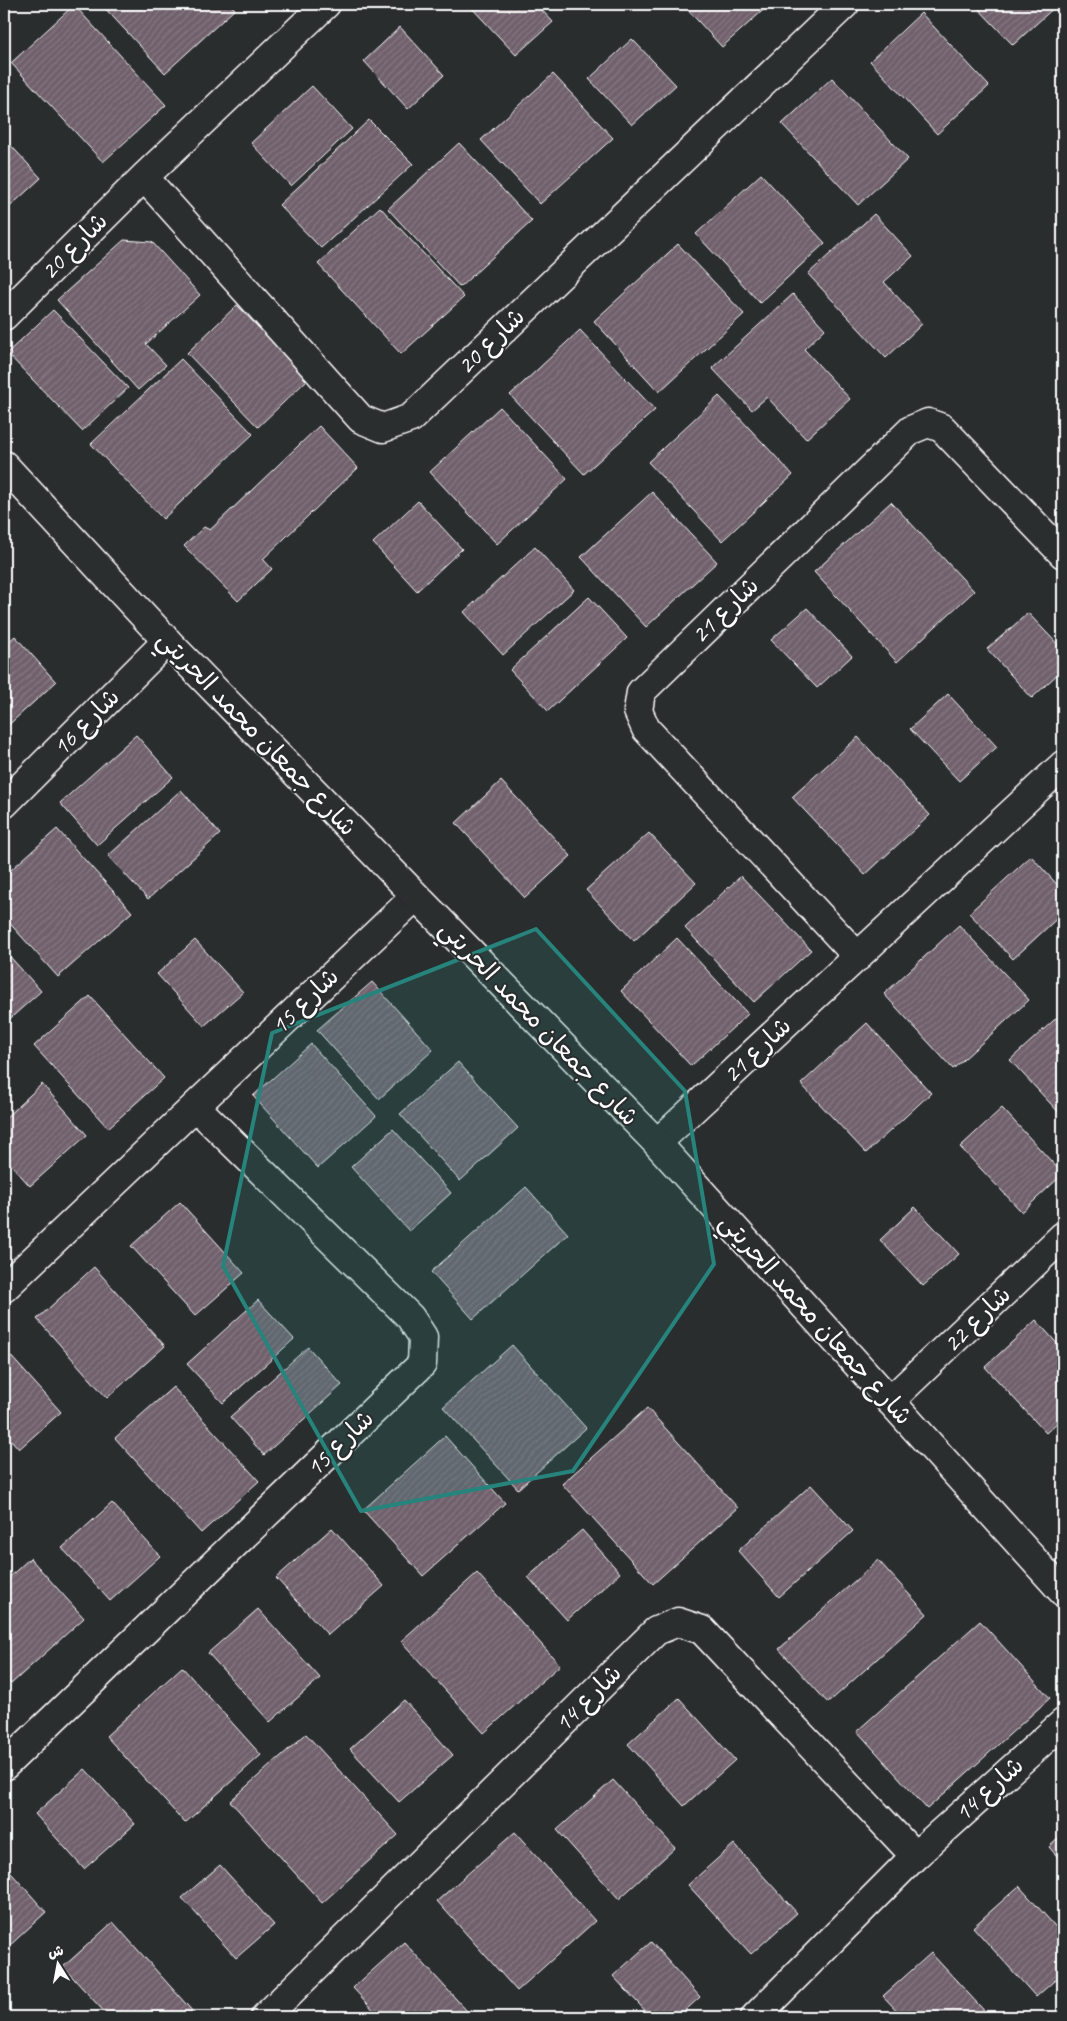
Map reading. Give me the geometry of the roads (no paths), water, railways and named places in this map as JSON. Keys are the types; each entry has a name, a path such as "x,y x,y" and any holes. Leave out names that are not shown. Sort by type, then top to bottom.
{"street":[{"name":"شارع 20","path":"4,316 144,177 326,4"},
{"name":"شارع 20","path":"144,177 361,419 383,428 410,418 845,4"},
{"name":"شارع 21","path":"858,957 646,729 638,711 638,700 641,692 910,430 928,424 942,428 1063,554"},
{"name":"شارع جمعان محمد الحريتي","path":"4,465 167,641 657,1143 1063,1592"},
{"name":"شارع 16","path":"4,804 167,641"},
{"name":"شارع 21","path":"657,1143 1063,765"},
{"name":"شارع 15","path":"4,1288 415,897"},
{"name":"شارع 15","path":"4,1766 422,1364 423,1337 410,1317 195,1106"},
{"name":"شارع 22","path":"890,1401 1063,1236"},
{"name":"شارع 14","path":"265,2017 656,1631 678,1622 702,1630 915,1856"},
{"name":"شارع 14","path":"755,2017 915,1856 1063,1723"}]}
